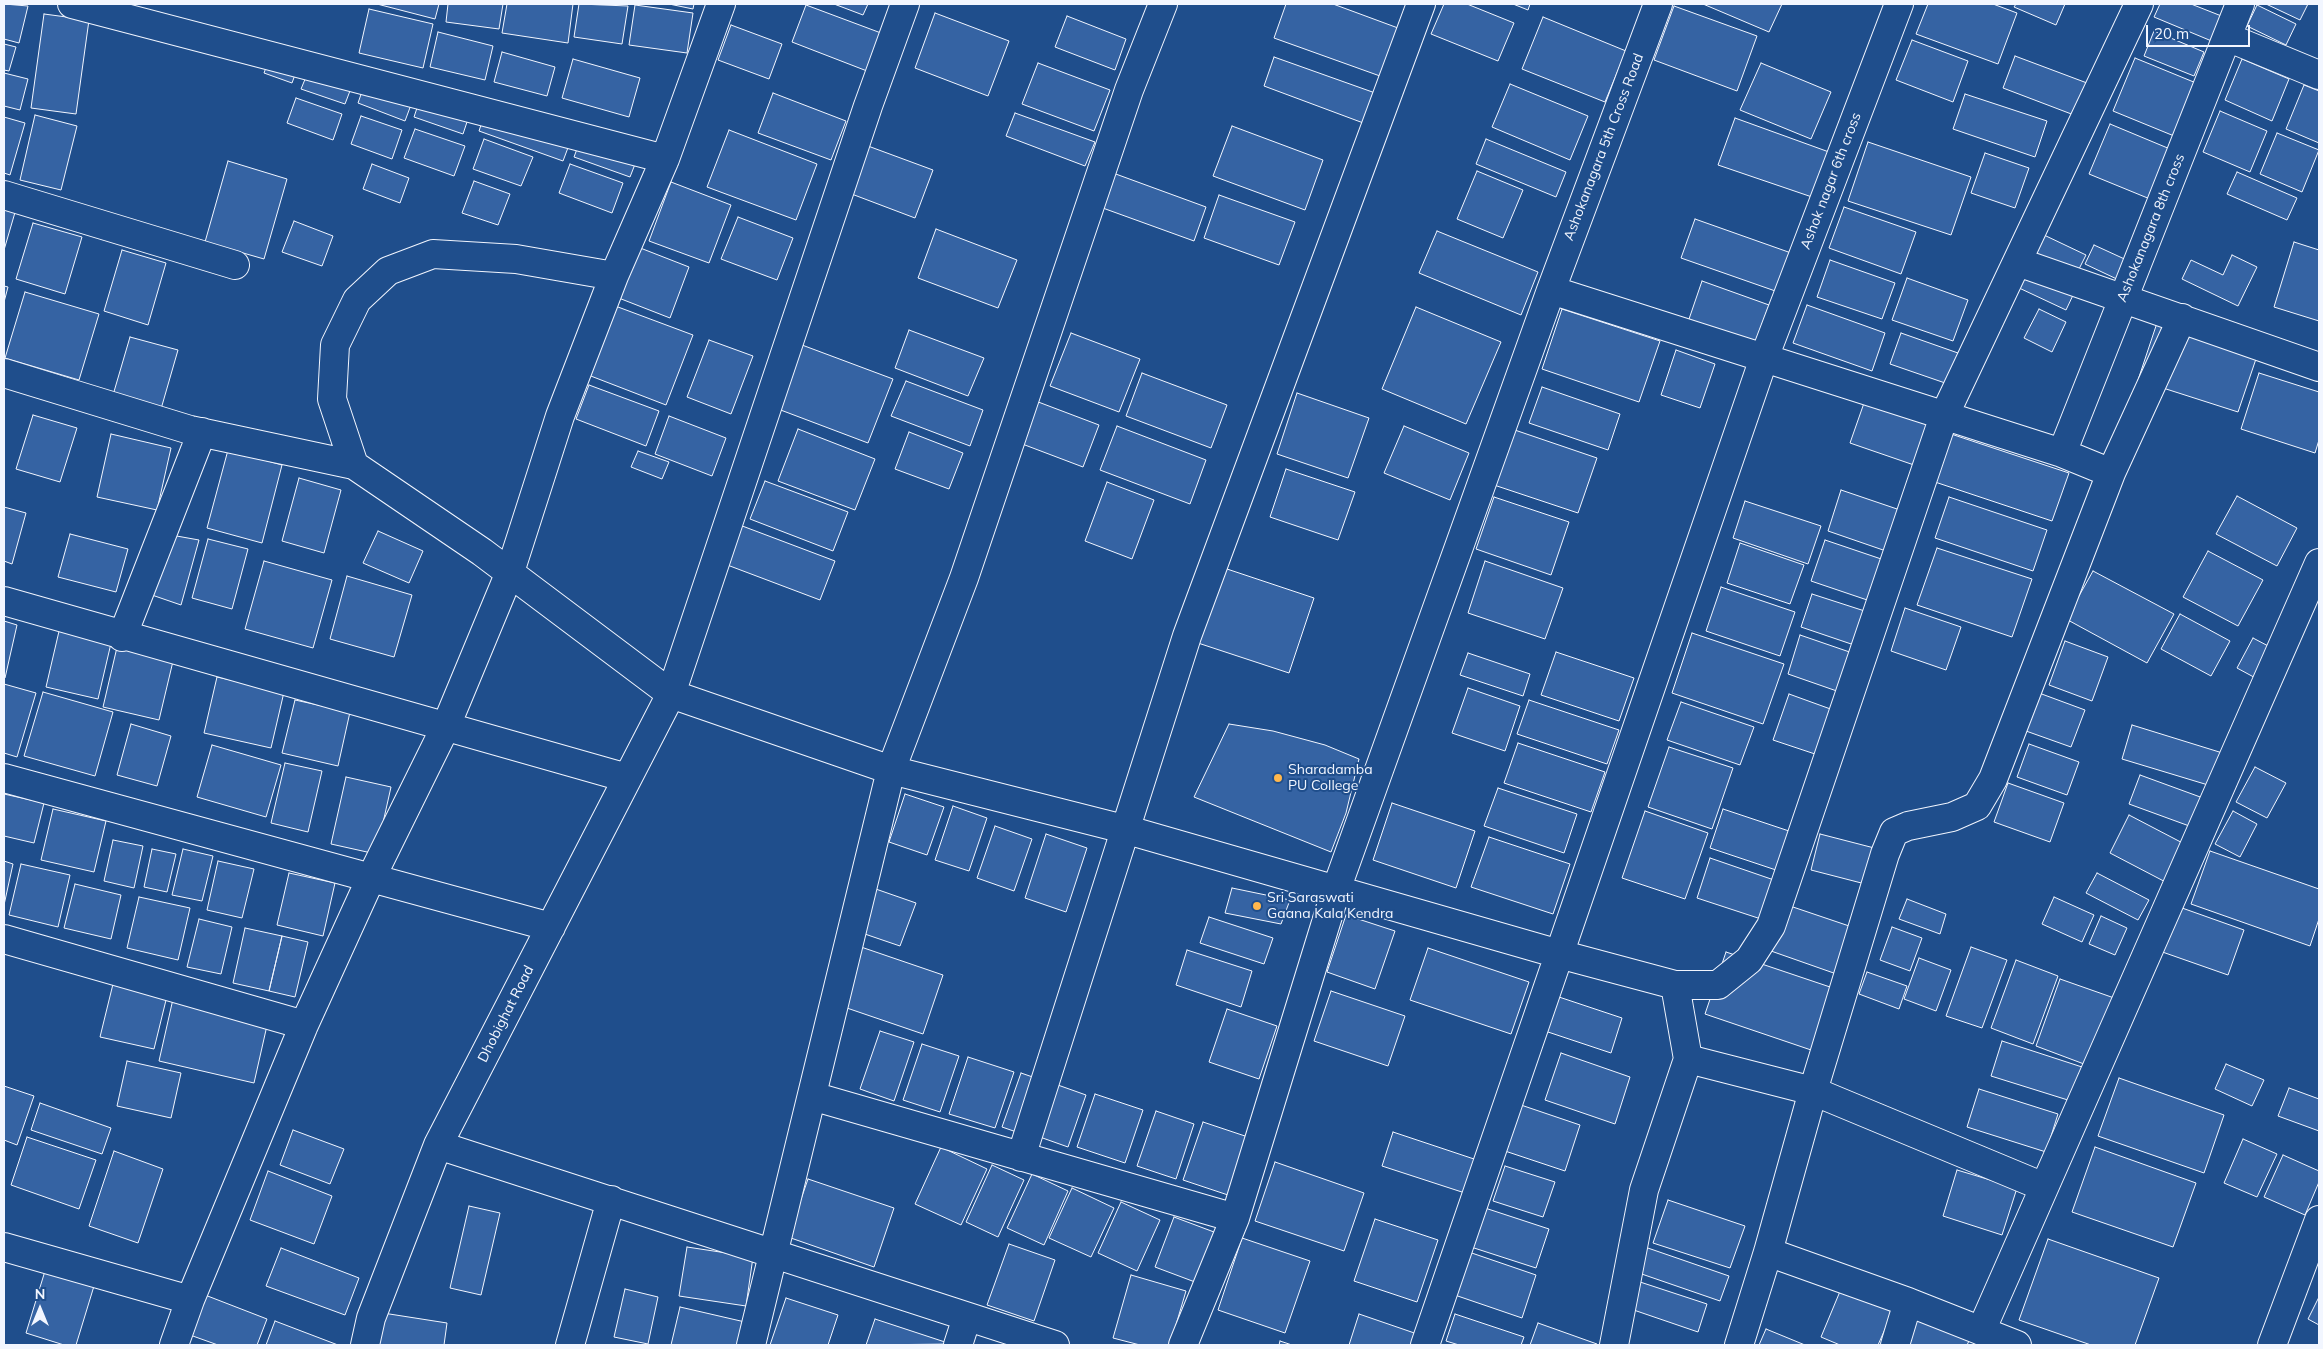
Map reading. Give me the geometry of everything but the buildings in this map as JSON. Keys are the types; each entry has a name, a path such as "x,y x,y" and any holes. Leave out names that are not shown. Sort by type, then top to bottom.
{"street":[{"path":"72,4 151,14 665,159"},
{"path":"174,1345 190,1300 304,1025 371,878 446,726 510,572 560,416 614,276 665,159 720,4"},
{"name":"Dhobighat Road","path":"366,1345 371,1318 438,1144 671,694 868,106 905,4"},
{"path":"751,1345 891,770 964,578 1126,99 1163,4"},
{"path":"1021,1157 1187,636 1422,4"},
{"name":"Ashokanagara 5th Cross Road","path":"1183,1345 1234,1218 1336,890 1551,290 1658,4"},
{"name":"Ashok nagar 6th cross","path":"1425,1345 1764,358 1899,4"},
{"path":"4,373 202,432 354,464 510,572 671,694 891,770 1124,829 1559,954 1675,985 1718,985 1749,960 1771,926 1944,416 2139,4"},
{"name":"Ashokanagara 8th cross","path":"2062,453 2240,4"},
{"path":"2227,37 2319,75"},
{"path":"4,195 235,265"},
{"path":"354,464 332,399 335,345 357,300 388,271 433,254 516,259 614,276"},
{"path":"2018,262 2319,367"},
{"path":"1551,290 2062,453 2112,473"},
{"path":"1739,1345 1768,1252 1813,1091 1885,854 1894,832 1908,826 1952,817 1977,806 1993,779 2112,473 2182,318"},
{"path":"122,636 202,432"},
{"path":"1981,1331 2319,563"},
{"path":"4,602 627,778"},
{"path":"4,778 551,927"},
{"path":"4,939 304,1025"},
{"path":"1614,1345 1644,1190 1688,1059 1675,985"},
{"path":"1688,1059 1813,1091 2044,1187"},
{"path":"812,1096 1234,1218"},
{"path":"438,1144 1055,1345"},
{"path":"570,1345 611,1200"},
{"path":"2272,1345 2319,1220"},
{"path":"4,1247 190,1300"},
{"path":"1768,1252 1908,1302 2017,1345"},
{"path":"1895,1345 1908,1302"},
{"path":"958,1345 967,1316"}],"place":[{"name":"Sharadamba PU College","path":"1278,778"},
{"name":"Sri Saraswati Gaana Kala Kendra","path":"1257,906"}]}
